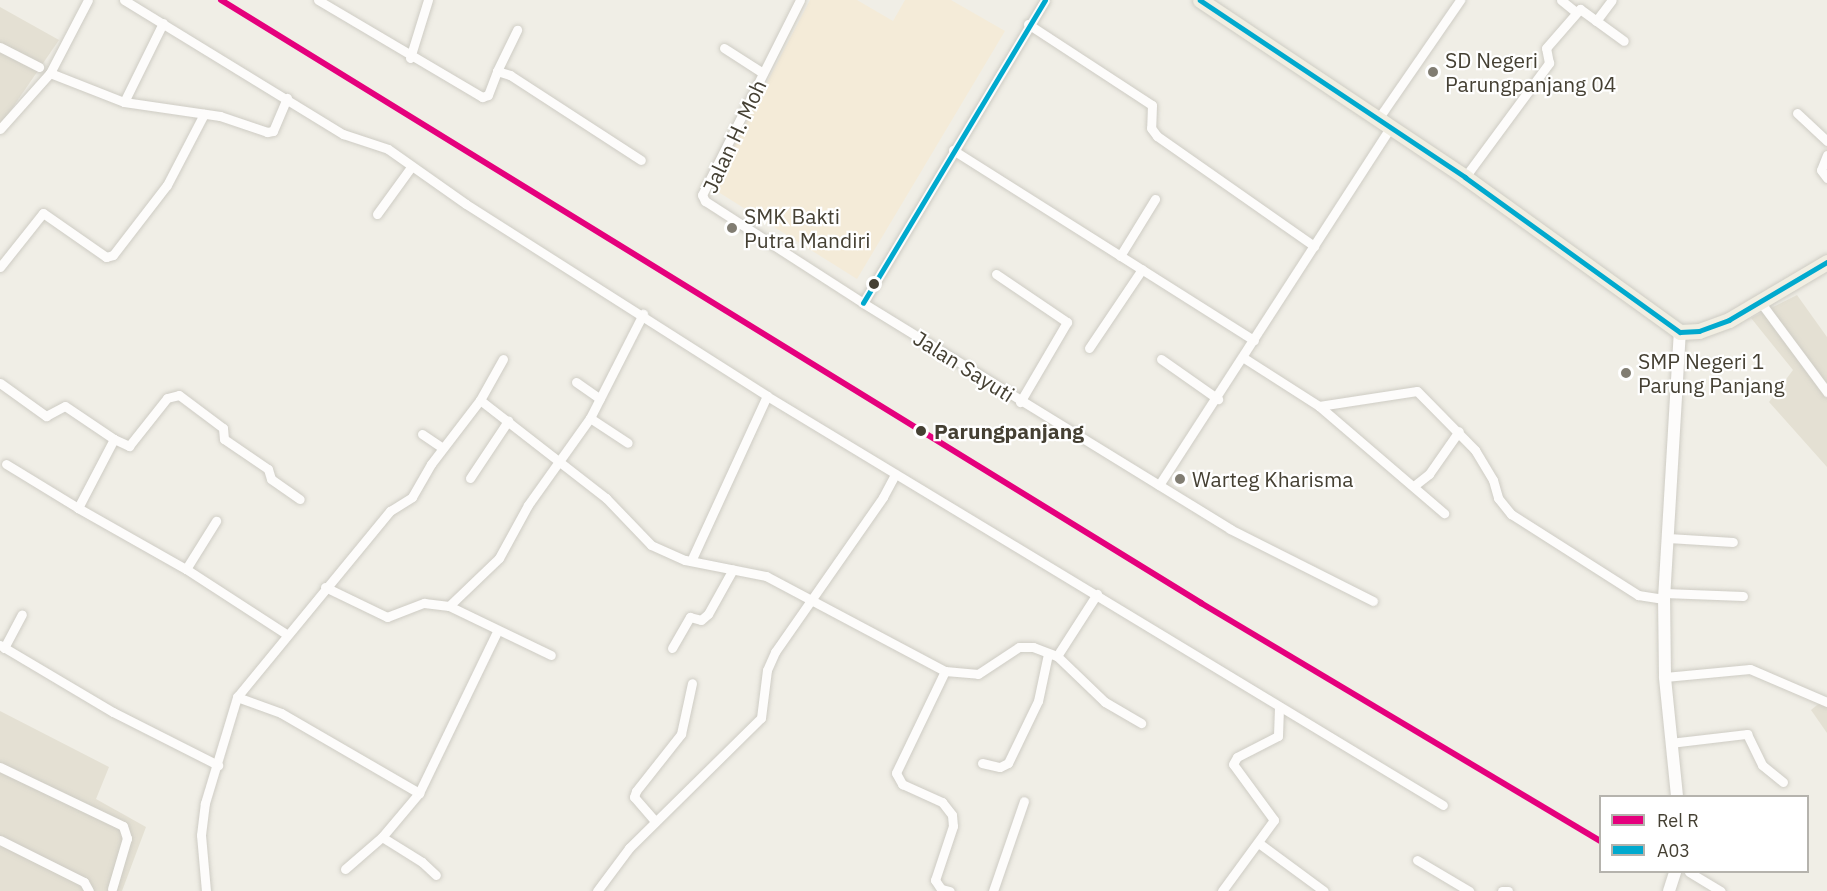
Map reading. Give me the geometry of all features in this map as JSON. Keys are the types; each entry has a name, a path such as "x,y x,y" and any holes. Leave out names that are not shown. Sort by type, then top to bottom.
{"main road":[{"path":"1200,0 1465,177 1680,332 1717,326 1761,303 1827,262"}],"street":[{"path":"0,129 50,73 88,0"},
{"path":"124,0 352,139 381,145 411,167 643,314 767,396 1096,594 1279,709 1443,805"},
{"path":"318,0 410,58 482,98 488,95 497,70 517,30"},
{"path":"410,58 428,0"},
{"name":"Jalan H. Moh","path":"800,0 703,198 863,303"},
{"path":"863,303 1044,0"},
{"path":"1378,119 1460,0"},
{"path":"1561,0 1578,7 1624,41"},
{"path":"1596,21 1612,0"},
{"path":"1465,177 1549,63 1546,48 1578,7"},
{"path":"124,102 163,23"},
{"path":"1028,24 1152,105 1151,128 1157,136 1314,246"},
{"path":"0,47 39,67"},
{"path":"724,48 763,73"},
{"path":"497,70 532,87 641,160"},
{"path":"50,73 124,102 204,114 271,132 287,98"},
{"path":"1797,113 1827,141"},
{"path":"0,267 45,213 106,257 113,255 167,185 204,114"},
{"path":"1159,485 1218,399 1392,127"},
{"path":"954,150 1254,340"},
{"path":"1827,155 1821,170 1827,178"},
{"path":"377,214 411,167"},
{"path":"1120,256 1155,199"},
{"path":"1089,348 1142,269"},
{"path":"996,274 1067,322 1020,402"},
{"name":"Jalan Sayuti","path":"863,303 1020,402 1241,535 1373,601"},
{"path":"1761,303 1827,392"},
{"path":"449,606 499,558 528,505 590,418 643,314"},
{"path":"1677,795 1665,677 1664,596 1680,332"},
{"path":"1244,358 1319,406 1444,513"},
{"path":"206,891 201,835 206,803 237,697 286,634 390,511 407,502 480,400 503,359"},
{"path":"1161,359 1218,399"},
{"path":"576,382 600,399"},
{"path":"0,383 46,416 65,405 114,439 129,446 166,398 179,395 223,428 224,439 268,469 270,478 300,499"},
{"path":"1319,406 1413,390 1459,431 1475,450 1493,480 1498,498 1511,514 1638,595 1743,596"},
{"path":"691,561 767,396"},
{"path":"480,400 559,464 606,498 651,545 691,561 766,576 811,602 945,671 978,675 1019,647 1052,655 1105,702 1141,723"},
{"path":"590,418 628,443"},
{"path":"470,478 508,421"},
{"path":"1414,485 1429,474 1459,431"},
{"path":"422,434 444,448"},
{"path":"78,508 114,439"},
{"path":"6,464 186,569 286,634"},
{"path":"597,891 655,821 761,718 767,670 775,652 811,602 895,474"},
{"path":"186,569 216,520"},
{"path":"1668,538 1733,542"},
{"path":"672,648 690,617 701,620 708,614 733,569"},
{"path":"325,587 387,617 423,603 449,606 497,632 551,655"},
{"path":"982,763 1000,767 1008,763 1038,701 1052,655 1096,594"},
{"path":"22,614 2,647 113,712 218,765"},
{"path":"345,869 382,837 419,793 497,632"},
{"path":"1665,677 1750,669 1827,702"},
{"path":"945,671 896,773 902,784 942,802 952,815 953,826 935,880 941,889 950,891"},
{"path":"655,821 634,797 636,791 681,734 692,683"},
{"path":"237,697 281,713 419,793"},
{"path":"1222,891 1260,844 1274,820 1233,764 1237,757 1278,736 1279,709"},
{"path":"1670,743 1747,734 1762,765 1784,782"},
{"path":"0,766 127,830 112,889"},
{"path":"993,891 1024,801"},
{"path":"382,837 422,862 436,875"},
{"path":"0,840 84,882 89,891"},
{"path":"1260,844 1324,891"},
{"path":"1417,860 1469,891"},
{"path":"1669,891 1675,873"},
{"path":"1691,873 1721,891"},
{"path":"1502,891 1508,891"}],"shaded area":[{"path":"810,0 857,0 893,21 905,0 951,0 1005,31 857,279 712,188"},
{"path":"0,7 59,40 0,126"},
{"path":"1797,295 1827,337 1827,467 1769,402 1793,370 1751,318"},
{"path":"1827,697 1827,733 1811,710"},
{"path":"0,711 109,767 96,799 146,827 122,891 0,891"}],"rail line":[{"name":"R","path":"221,0 1201,603 1599,840"}],"transit line":[{"name":"A03","path":"863,303 1045,0"},
{"name":"A03","path":"1200,0 1465,177 1680,332 1699,331 1729,320 1827,262"}],"place":[{"name":"SD Negeri Parungpanjang 04","path":"1433,72"},
{"name":"SMK Bakti Putra Mandiri","path":"732,228"},
{"name":"SMP Negeri 1 Parung Panjang","path":"1626,373"},
{"name":"Parungpanjang","path":"921,431"},
{"name":"Warteg Kharisma","path":"1180,479"}]}
